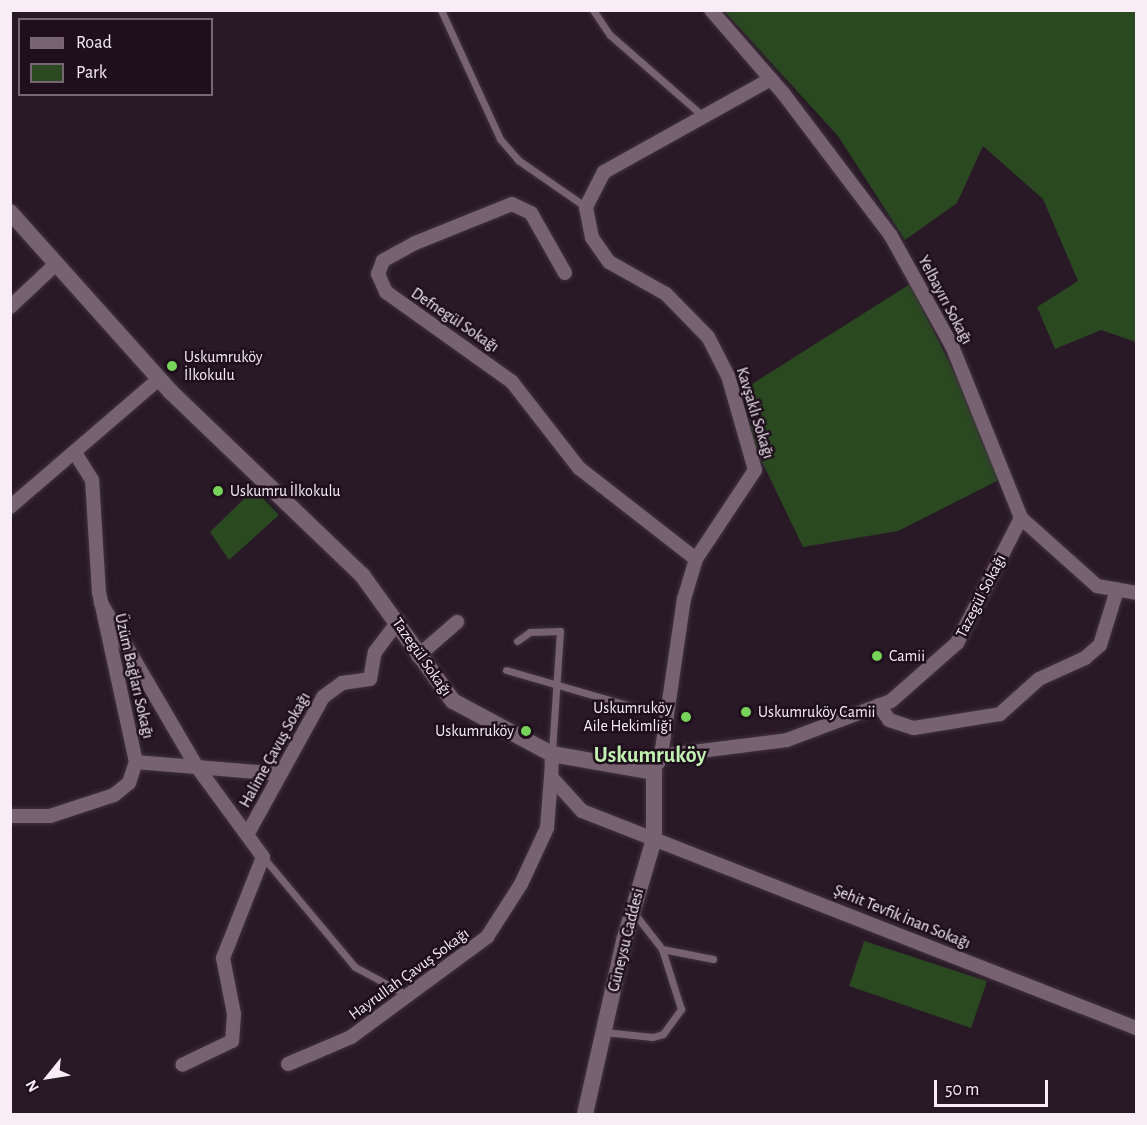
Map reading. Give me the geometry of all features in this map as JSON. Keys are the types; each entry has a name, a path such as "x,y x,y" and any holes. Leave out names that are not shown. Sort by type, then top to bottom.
{"street":[{"name":"Yelbayırı Sokağı","path":"711,10 771,79 891,236 952,346 1021,518 1097,586 1137,594"},
{"path":"586,207 604,172 706,119 771,79"},
{"name":"Defnegül Sokağı","path":"565,273 531,213 512,204 415,243 383,261 378,274 386,292 512,382 579,468 696,559"},
{"name":"Kavşaklı Sokağı","path":"586,207 600,251 618,269 681,307 708,337 728,376 755,470 696,559 684,599 658,764"},
{"name":"Tazegül Sokağı","path":"10,212 159,378 362,575 398,621 418,657 453,701 552,754 658,764 787,740 879,705 922,679 957,643 1021,518"},
{"path":"10,307 56,264"},
{"path":"10,507 76,454 159,378"},
{"name":"Üzüm Bağları Sokağı","path":"10,816 50,816 114,795 129,783 136,762 101,603 92,480 76,454"},
{"path":"879,705 890,720 914,728 1000,714 1039,679 1085,658 1100,645 1117,590"},
{"path":"101,603 195,764 248,833 262,857 223,958 234,1014 232,1041 183,1065"},
{"name":"Halime Çavuş Sokağı","path":"248,833 330,689 369,680 375,652 398,621"},
{"path":"418,657 457,622"},
{"name":"Hayrullah Çavuş Sokağı","path":"288,1064 351,1037 487,937 521,884 547,828 552,754"},
{"path":"136,762 195,764 281,774"},
{"name":"Güneysu Caddesi","path":"586,1111 633,912 654,839 658,764"},
{"name":"Şehit Tevfik İnan Sokağı","path":"551,777 582,812 1137,1028"}],"lane":[{"path":"441,10 500,139 518,160 586,207"},
{"path":"592,10 610,35 706,119"},
{"path":"517,641 530,632 560,631 552,754"},
{"path":"506,670 641,709"},
{"path":"262,857 355,967 409,996"},
{"path":"604,1032 653,1037 674,1020 681,996 662,949 633,912"},
{"path":"662,949 713,959"}],"green space":[{"path":"724,11 1136,11 1136,342 1101,330 1055,349 1037,307 1078,281 1043,199 983,146 957,203 905,240 838,136"},
{"path":"910,284 956,376 999,480 898,531 803,547 753,443 746,388"},
{"path":"254,489 279,515 229,560 210,532"},
{"path":"864,941 987,981 971,1028 849,986"}],"place":[{"name":"Uskumruköy İlkokulu","path":"172,366"},
{"name":"Uskumru İlkokulu","path":"218,491"},
{"name":"Camii","path":"877,656"},
{"name":"Uskumruköy Camii","path":"746,712"},
{"name":"Uskumruköy Aile Hekimliği","path":"686,717"},
{"name":"Uskumruköy","path":"526,731"}],"district":[{"name":"Uskumruköy","path":"650,756"}]}
